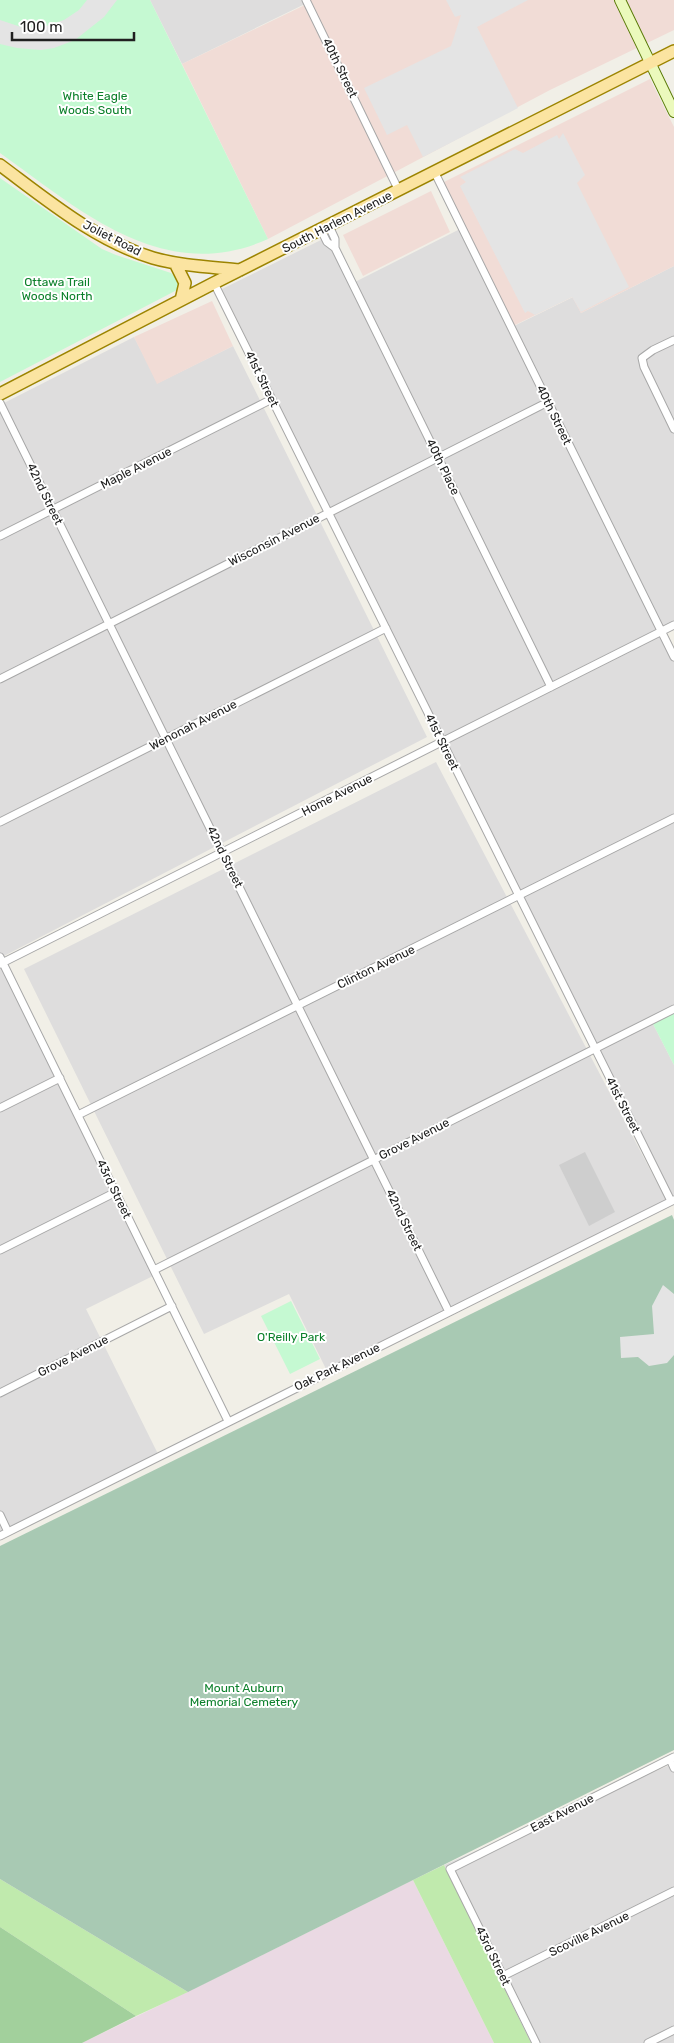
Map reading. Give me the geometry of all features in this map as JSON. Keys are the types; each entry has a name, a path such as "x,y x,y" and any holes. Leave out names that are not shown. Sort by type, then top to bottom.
{"main road":[{"path":"620,0 674,112"},
{"name":"South Harlem Avenue","path":"0,394 214,283 674,51"},
{"name":"Joliet Road","path":"0,165 65,213 108,239 136,252 175,264 240,270"},
{"path":"175,264 185,283 182,300"}],"street":[{"name":"40th Street","path":"306,0 399,191"},
{"name":"40th Street","path":"435,173 674,657"},
{"name":"40th Place","path":"325,228 327,242 335,248 551,687"},
{"name":"41st Street","path":"214,283 672,1200"},
{"path":"674,340 653,350 642,358 644,367 674,429"},
{"name":"Maple Avenue","path":"0,536 272,399"},
{"name":"Wisconsin Avenue","path":"0,679 548,402"},
{"name":"42nd Street","path":"0,403 449,1312"},
{"name":"Home Avenue","path":"1,961 674,625"},
{"name":"Wenonah Avenue","path":"0,822 386,628"},
{"name":"Clinton Avenue","path":"78,1115 674,818"},
{"name":"43rd Street","path":"1,961 228,1421"},
{"name":"Grove Avenue","path":"154,1270 674,1009"},
{"path":"0,1108 60,1078"},
{"path":"0,1250 116,1192"},
{"name":"Oak Park Avenue","path":"0,1536 672,1200"},
{"name":"Grove Avenue","path":"0,1393 172,1306"},
{"path":"0,1515 8,1532"},
{"path":"672,1758 674,1768"},
{"name":"East Avenue","path":"450,1869 672,1758"},
{"name":"43rd Street","path":"450,1869 536,2043"},
{"name":"Scoville Avenue","path":"503,1976 674,1891"},
{"path":"648,2043 674,2030"}],"shaded area":[{"path":"87,0 117,0 104,17 75,40 54,48 41,50 0,44 0,20 21,27 43,27 64,20 79,10"},
{"path":"150,0 306,0 307,3 182,64"},
{"path":"306,0 674,0 674,30 550,90 268,239 182,64 307,4"},
{"path":"446,0 528,0 477,27 518,108 423,157 407,125 387,135 364,88 451,46 461,15 455,17"},
{"path":"650,79 674,127 674,266 581,313 572,297 513,326 442,183"},
{"path":"563,133 585,175 577,183 629,287 581,312 572,297 535,315 528,311 525,313 460,186 466,182 460,177 515,149 523,153 557,135 559,139"},
{"path":"431,191 450,232 363,276 343,235"},
{"path":"464,227 514,326 573,297 581,313 674,266 674,621 443,739 222,289 327,237 351,284"},
{"path":"212,301 233,346 157,384 134,337"},
{"path":"134,337 158,383 233,346 427,737 0,958 0,405"},
{"path":"661,634 674,662 674,1007 596,1045 445,743"},
{"path":"436,762 666,1200 326,1369 289,1294 204,1334 24,969"},
{"path":"2,967 155,1275 86,1309 158,1454 0,1532 0,968"},
{"path":"652,1022 674,1065 674,1198 671,1199 597,1049"},
{"path":"585,1152 615,1212 589,1226 559,1165"},
{"path":"663,1285 674,1294 674,1355 667,1363 649,1366 638,1357 621,1358 620,1337 654,1334 652,1306"},
{"path":"674,1763 674,2043 534,2043 444,1865"},
{"path":"413,1880 494,2043 82,2043 230,1971"}],"green space":[{"name":"White Eagle Woods South","path":"0,0 150,0 268,239 230,251 193,253 158,247 125,235 92,218 0,153"},
{"name":"Ottawa Trail Woods North","path":"0,178 102,249 171,273 180,282 177,290 0,382"},
{"path":"674,1011 674,1065 652,1022"},
{"name":"Mount Auburn Memorial Cemetery","path":"672,1215 674,1220 674,1750 188,1992 0,1879 0,1546"},
{"name":"O'Reilly Park","path":"291,1301 320,1359 290,1374 261,1316"},
{"path":"444,1865 531,2043 494,2043 413,1880"},
{"path":"0,1879 188,1992 136,2016 0,1927"},
{"path":"0,1927 136,2016 82,2043 0,2043"}]}
